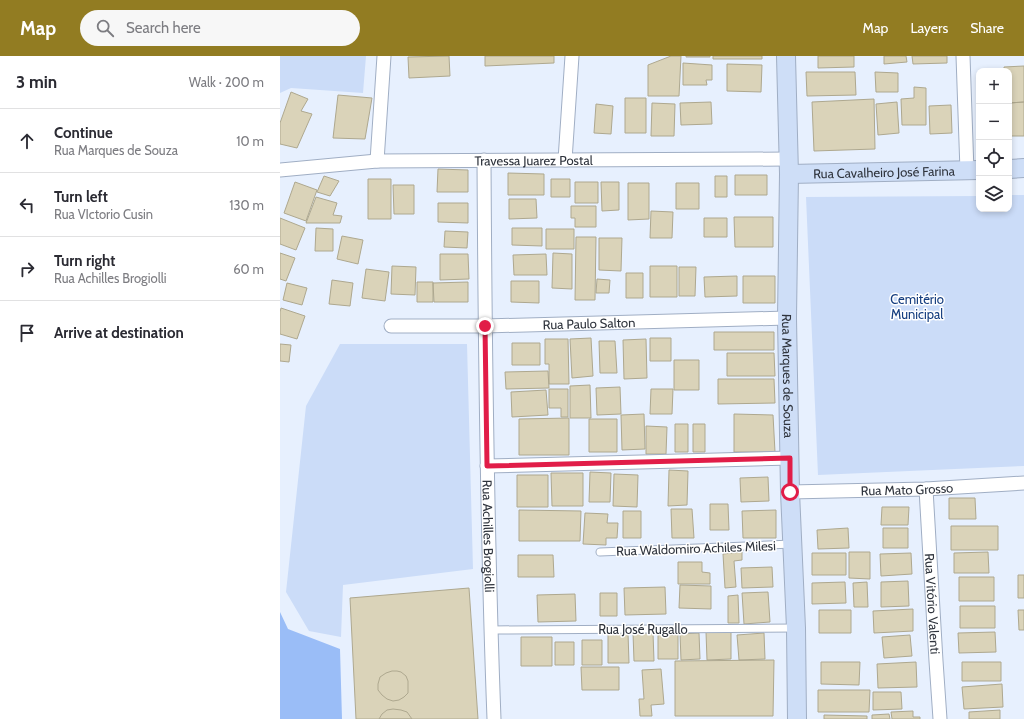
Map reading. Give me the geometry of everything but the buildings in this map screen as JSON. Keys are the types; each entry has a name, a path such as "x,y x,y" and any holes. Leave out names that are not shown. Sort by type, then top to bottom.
{"street":[{"path":"377,161 384,56"},
{"path":"565,160 572,56"},
{"name":"Rua Marques de Souza","path":"786,56 788,166 787,318 790,492 796,628 796,719"},
{"path":"963,56 973,170"},
{"name":"Travessa Juarez Postal","path":"280,170 377,161 484,160 565,160 788,166"},
{"name":"Rua Achilles Brogiolli","path":"484,160 487,466 494,719"},
{"name":"Rua Cavalheiro José Farina","path":"788,166 973,170"},
{"path":"1012,169 1024,168"},
{"name":"Rua Paulo Salton","path":"391,326 485,326 787,318"},
{"path":"487,466 790,458"},
{"name":"Rua Mato Grosso","path":"790,492 926,489 1024,483"},
{"name":"Rua Vitório Valenti","path":"926,489 940,719"}],"lane":[{"name":"Rua Waldomiro Achiles Milesi","path":"600,552 792,544"},
{"name":"Rua José Rugallo","path":"491,630 796,628"}],"green space":[{"path":"280,56 366,56 363,93 291,88 280,93"},
{"name":"Cemitério Municipal","path":"1012,195 1024,195 1024,466 818,475 806,197 976,196 976,212 1012,212"},
{"path":"340,344 467,344 473,569 343,585 341,637 309,631 286,592 306,406"}],"shaded area":[{"path":"280,612 288,629 340,649 342,719 280,719"}],"route":[{"path":"485,326 487,466 790,458 790,492"}]}
